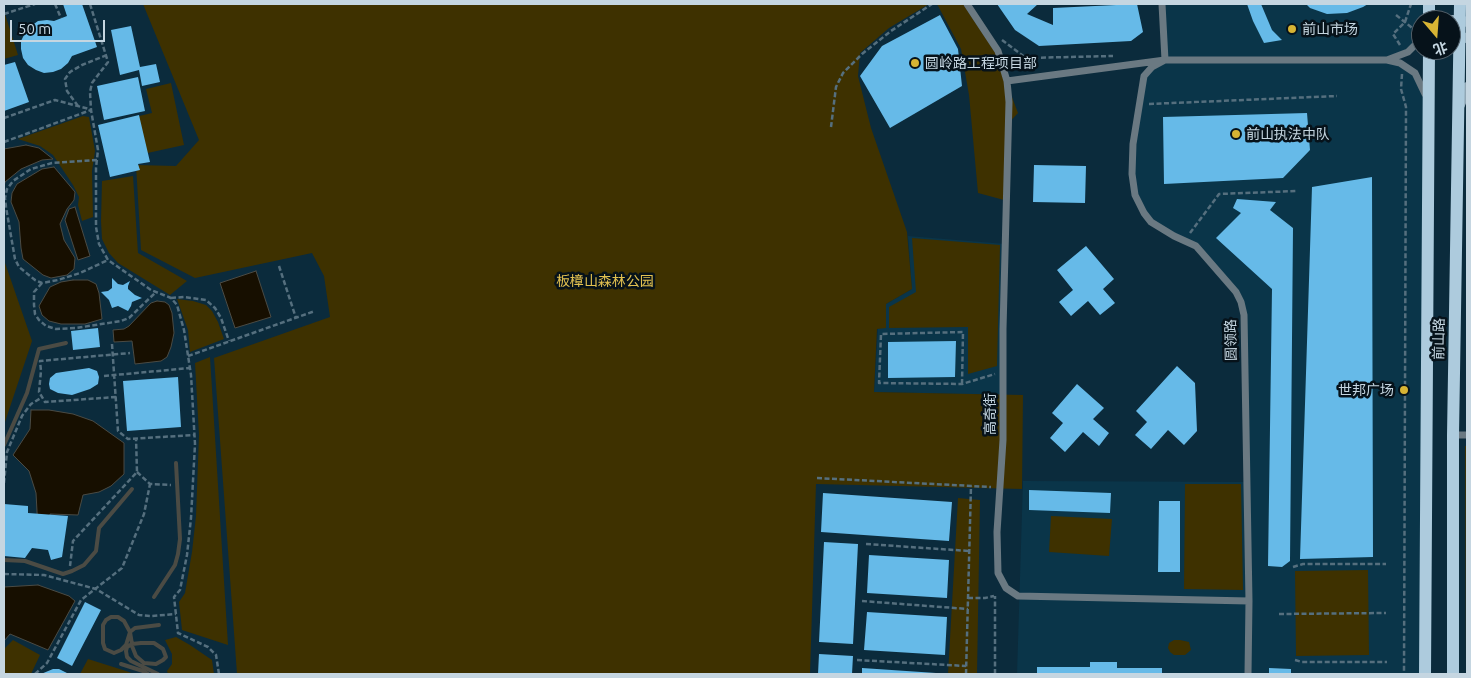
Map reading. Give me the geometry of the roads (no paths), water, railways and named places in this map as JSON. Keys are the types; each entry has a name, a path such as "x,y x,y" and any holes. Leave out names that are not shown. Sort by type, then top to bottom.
{"main road":[{"name":"前山路","path":"1460,4 1464,21"},
{"name":"前山路","path":"1425,674 1429,60"},
{"name":"前山路","path":"1453,674 1453,435 1460,60"},
{"path":"1459,108 1467,87"}],"lane":[{"name":"高奇街","path":"967,4 998,51 1007,81 1009,102 1003,440 997,532 998,573 1006,588 1018,596 1249,601"},
{"path":"1162,4 1165,60"},
{"path":"1386,60 1411,50"},
{"path":"1007,81 1165,60 1386,60 1404,65 1415,73 1430,109"},
{"name":"圆领路","path":"1165,60 1152,67 1144,76 1132,144 1132,174 1135,195 1151,222 1196,246 1236,292 1241,302 1244,315 1249,601 1248,674"},
{"path":"1453,435 1467,435"}],"waterway":[{"path":"4,445 27,393 39,349 66,343"},
{"path":"154,597 175,565 178,554 180,539 176,463"},
{"path":"4,560 25,561 63,574 84,565 96,551 99,528 132,489"},
{"path":"158,674 131,661 127,657 126,651 127,647 132,644 141,643 154,643 163,649 166,657 163,660 156,664 144,663 136,656 132,646 132,644 130,632 124,621 118,617 111,617 103,625 105,649 114,653 126,645 130,632 135,628 159,625"},
{"path":"121,664 148,674"}],"place":[{"name":"前山市场","path":"1292,29"},
{"name":"圆岭路工程项目部","path":"915,63"},
{"name":"前山执法中队","path":"1236,134"},
{"name":"世邦广场","path":"1404,390"}],"park label":[{"name":"板樟山森林公园","path":"605,281"}]}
